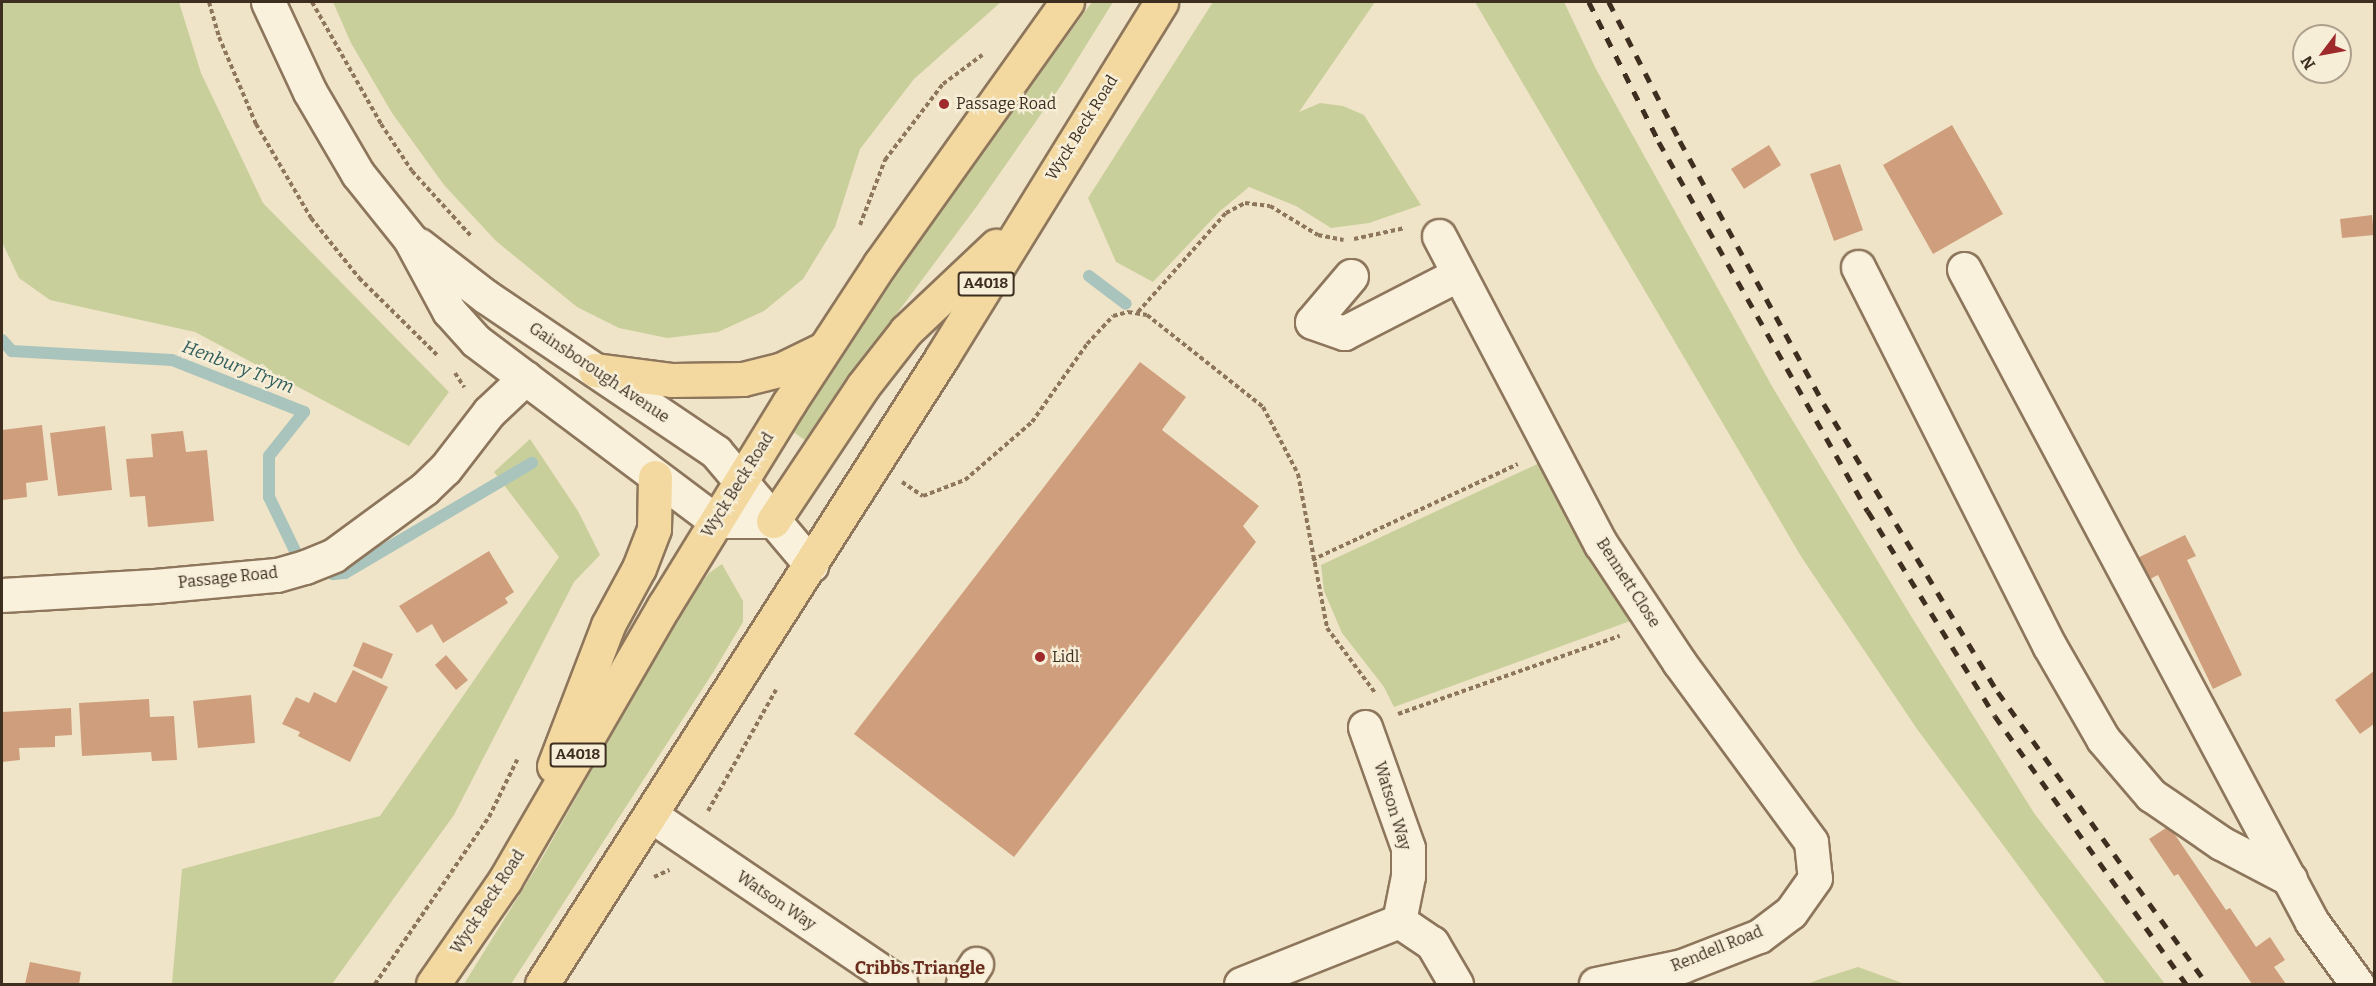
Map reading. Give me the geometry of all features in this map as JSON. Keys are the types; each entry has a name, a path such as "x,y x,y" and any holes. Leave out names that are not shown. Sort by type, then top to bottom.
{"main road":[{"name":"Wyck Beck Road","path":"433,984 526,844 740,481 824,348 1067,2"},
{"name":"Wyck Beck Road","path":"542,984 652,816 1161,2"},
{"path":"773,521 863,386 906,331 1028,216"},
{"path":"595,370 672,380 743,379 780,370 824,348"},
{"path":"526,844 584,684 654,529 655,477"}],"street":[{"name":"Gainsborough Avenue","path":"268,2 310,92 358,174 410,239 449,311 476,341 716,521"},
{"name":"Bennett Close","path":"1439,236 1602,544 1655,623 1811,842 1815,878"},
{"name":"Gainsborough Avenue","path":"410,239 485,296 716,452 810,565"},
{"path":"1858,267 2049,645 2103,739 2151,795 2221,843 2290,879"},
{"path":"1964,269 2312,922 2357,984"},
{"path":"1351,276 1312,322 1344,333 1459,274"},
{"name":"Passage Road","path":"2,596 277,575 319,561 438,476 489,411 525,378"},
{"path":"716,521 773,521"},
{"name":"Watson Way","path":"1377,722 1408,848 1408,876 1399,921"},
{"name":"Watson Way","path":"652,816 900,984"},
{"name":"Rendell Road","path":"1596,984 1682,966 1760,936 1791,912 1815,878"},
{"path":"1241,984 1399,921 1432,943 1456,984"}],"path":[{"path":"312,2 381,124 412,171 477,241"},
{"path":"857,234 885,160 943,84 988,48"},
{"path":"1137,313 1226,213 1245,203 1270,206 1318,235 1342,240 1431,221 1439,236"},
{"path":"900,480 923,496 965,480 1032,422 1102,327 1113,316 1137,313 1146,315 1165,328 1263,407 1298,474 1307,507 1312,560 1327,628 1344,656 1372,686 1377,722 1655,623"},
{"path":"1312,560 1552,448"}],"green space":[{"path":"2,2 179,2 201,73 263,203 449,392 409,446 195,332 50,300 19,278 2,242"},
{"path":"333,2 1001,2 914,79 860,149 835,227 803,279 764,311 718,332 667,338 619,328 577,307 496,241 444,185 392,113 351,43"},
{"path":"1092,2 1113,2 1062,84 977,206 863,359 809,443 792,431 924,233"},
{"path":"1213,2 1375,2 1299,112 1320,103 1343,106 1364,115 1421,205 1369,223 1331,228 1296,206 1249,187 1219,212 1153,282 1116,262 1088,198"},
{"path":"1475,2 1564,2 1596,69 1773,388 1911,616 2034,813 2165,984 2106,984 1917,729 1802,558"},
{"path":"530,439 578,511 600,555 574,582 454,815 332,984 172,984 182,869 380,816 559,557 494,472"},
{"path":"1546,460 1633,620 1394,707 1384,687 1342,633 1324,591 1321,565"},
{"path":"722,564 743,601 743,622 714,671 511,984 464,984 541,860 684,606 709,573"},
{"path":"1858,967 1905,984 1807,984 1823,978"}],"building":[{"path":"1952,125 2003,214 1933,254 1883,165"},
{"path":"1769,145 1781,165 1744,189 1731,169"},
{"path":"1840,164 1863,230 1834,241 1810,174"},
{"path":"2372,215 2374,235 2342,238 2340,219"},
{"name":"Lidl","path":"1140,362 1186,397 1162,430 1259,506 1243,526 1256,542 1014,857 854,734"},
{"path":"42,425 48,480 26,483 27,497 2,500 2,430"},
{"path":"105,426 112,490 58,496 50,433"},
{"path":"183,431 186,452 207,450 214,521 148,527 145,496 130,497 126,459 153,457 151,434"},
{"path":"2185,535 2196,556 2187,560 2242,675 2213,689 2158,575 2142,583 2131,561"},
{"path":"489,551 514,592 505,598 508,603 443,643 432,624 417,633 399,606"},
{"path":"363,642 393,654 382,679 353,666"},
{"path":"446,655 468,680 456,690 435,665"},
{"path":"353,670 388,687 350,762 298,736 300,732 282,724 296,697 309,703 314,692 336,703"},
{"path":"2374,671 2374,724 2360,734 2335,700"},
{"path":"251,695 255,743 198,748 193,701"},
{"path":"149,699 150,717 174,716 177,760 152,761 151,752 82,756 79,703"},
{"path":"71,708 72,735 55,736 55,747 19,748 20,760 2,762 2,712"},
{"path":"2169,826 2226,910 2230,908 2256,947 2270,937 2285,960 2274,967 2286,984 2252,984 2178,874 2174,876 2149,839"},
{"path":"30,962 81,972 79,984 25,984"}],"waterway":[{"path":"1089,276 1126,304"},
{"name":"Henbury Trym","path":"2,340 12,351 172,360 304,412 269,456 269,497 297,555 333,574 345,573 532,463"}],"railway":[{"path":"1589,2 1659,142 1868,511 1995,716 2186,984"},
{"path":"1609,2 1680,141 1824,404 1998,692 2207,984"}],"place":[{"name":"Passage Road","path":"944,104"},
{"name":"Lidl","path":"1040,657"}],"district":[{"name":"Cribbs Triangle","path":"920,968"}]}
